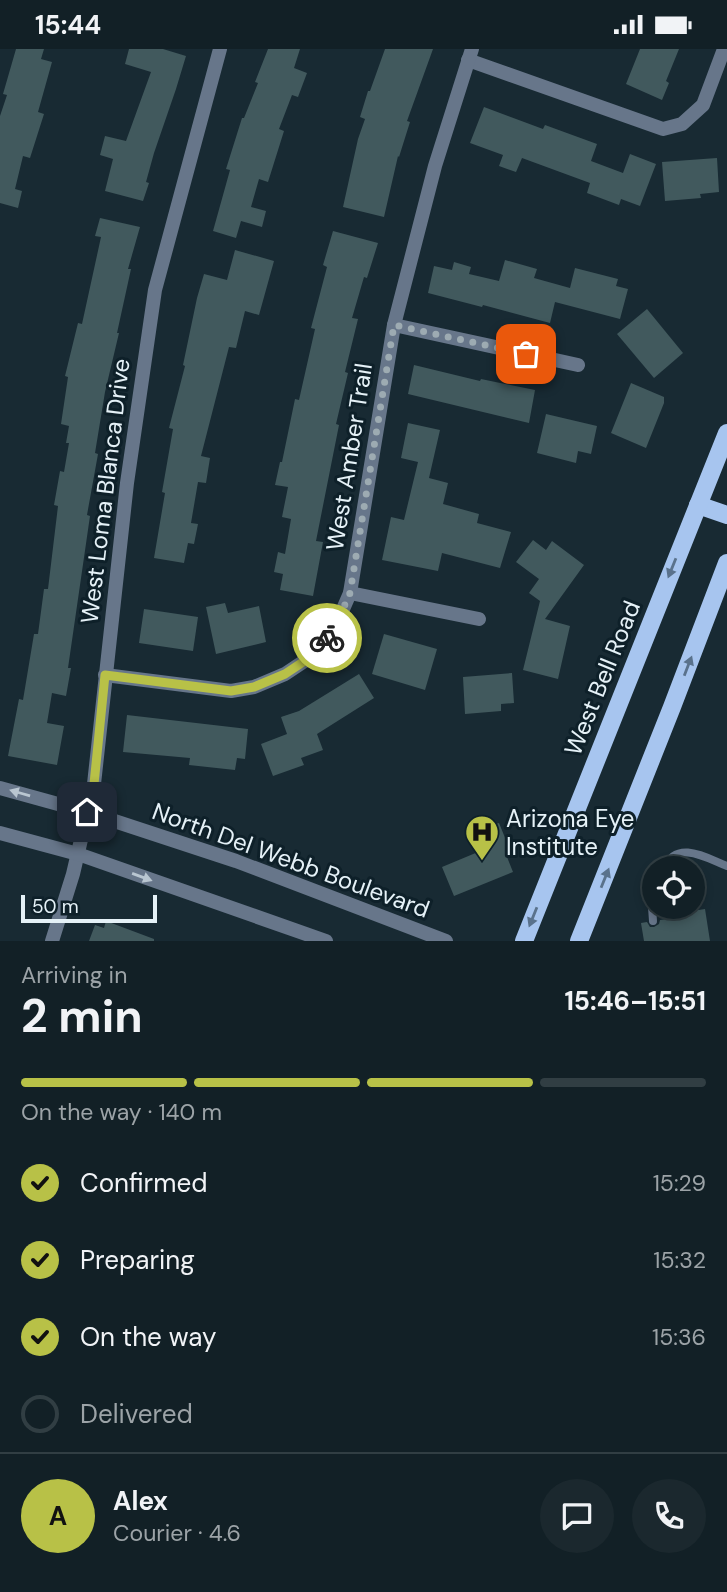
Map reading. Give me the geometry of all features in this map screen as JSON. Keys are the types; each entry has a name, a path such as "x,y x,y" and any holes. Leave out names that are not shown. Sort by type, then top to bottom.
{"main road":[{"name":"West Bell Road","path":"524,941 727,433"},
{"path":"698,505 727,515"},
{"path":"579,941 727,563"}],"street":[{"name":"West Loma Blanca Drive","path":"52,941 73,874 94,784 127,483 155,290 220,49"},
{"path":"470,55 663,129 682,124 703,105 724,49"},
{"name":"West Amber Trail","path":"105,675 231,691 254,687 285,674 312,656 334,630 350,593 394,325 435,166 470,55"},
{"path":"394,325 578,366"},
{"path":"350,593 479,619"},
{"name":"North Del Webb Boulevard","path":"0,788 87,812 236,861 446,941"},
{"path":"0,833 78,854 326,941"}],"lane":[{"path":"673,856 678,852 693,852 703,856"},
{"path":"705,857 727,866"}],"building":[{"path":"16,49 44,49 41,59 52,62 38,112 44,114 30,158 23,156 15,189 22,191 18,208 0,203 0,116 7,95 3,94"},
{"path":"129,49 163,49 186,56 154,153 143,201 105,191 113,159 100,155 105,136 126,141 151,72 125,64"},
{"path":"268,49 300,49 294,68 307,73 298,97 292,95 279,129 284,131 268,182 259,179 251,207 266,211 262,227 241,221 236,238 213,231 230,170 226,169"},
{"path":"385,49 433,49 407,121 410,122 398,156 384,217 343,207 365,119 360,117"},
{"path":"640,49 679,49 666,81 669,83 662,100 626,84"},
{"path":"484,107 543,129 545,125 597,144 591,161 623,173 630,154 656,164 640,206 621,199 619,205 587,193 590,183 522,158 516,172 499,166 503,155 470,143"},
{"path":"717,158 719,192 700,194 701,198 665,201 662,162"},
{"path":"100,218 140,227 128,269 131,269 95,453 98,454 87,515 90,516 66,696 52,693 47,723 64,726 57,765 8,756 19,699 23,700 34,634 38,634 44,589 48,589 58,506 54,505 60,471 64,472 69,443 66,443 69,426 61,424 68,377 65,376 78,323 82,324 101,237 95,236"},
{"path":"333,231 378,243 352,318 358,319 345,372 348,373 336,424 339,425 316,541 323,542 313,596 280,590 283,574 274,572 278,552 285,554 291,519 282,517 288,487 275,485 295,399 299,400 315,329 311,328 327,267 323,265"},
{"path":"235,250 274,261 259,315 245,311 236,348 229,347 201,456 210,458 206,483 198,482 191,523 198,524 194,544 188,543 184,563 154,558 173,429 169,428 185,366 183,365 197,298 204,274 227,280"},
{"path":"505,260 537,269 534,278 570,288 575,268 618,279 616,286 628,289 620,319 555,302 550,323 428,293 434,266 452,270 454,262 471,267 469,274 499,281"},
{"path":"647,309 683,353 654,378 617,334"},
{"path":"414,365 480,381 481,379 535,390 529,423 408,394"},
{"path":"631,383 664,397 646,448 611,433"},
{"path":"546,414 597,426 591,454 578,451 576,463 537,453"},
{"path":"408,423 440,430 429,478 448,483 443,504 479,514 477,523 511,532 500,568 442,553 438,571 382,560 391,517 404,520 418,462 401,458"},
{"path":"533,540 546,550 552,541 584,565 545,619 570,626 558,679 523,670 540,601 529,593 539,579 516,562"},
{"path":"225,603 228,613 259,606 266,642 216,654 206,607"},
{"path":"144,609 198,617 193,651 139,643"},
{"path":"384,634 437,649 425,690 372,674"},
{"path":"512,673 514,703 501,704 501,711 465,714 463,677"},
{"path":"359,674 374,698 317,734 323,750 301,758 304,765 273,776 261,744 287,734 281,717 299,711"},
{"path":"127,715 248,729 245,759 237,758 235,770 189,765 190,758 123,752"},
{"name":"Arizona Eye Institute","path":"485,823 487,827 499,823 510,850 505,852 513,872 454,896 442,867 478,852 469,829"},
{"path":"705,909 710,941 644,941 641,923 647,922 650,927 654,927 660,920 705,919"},
{"path":"106,921 154,941 89,941 95,925 104,928"}],"way so far":[{"path":"327,638 334,630 350,593 394,325 526,354"}],"place":[{"name":"Arizona Eye Institute","path":"482,862"}],"route":[{"path":"87,812 94,784 105,675 231,691 254,687 285,674 312,656 327,638"}]}
